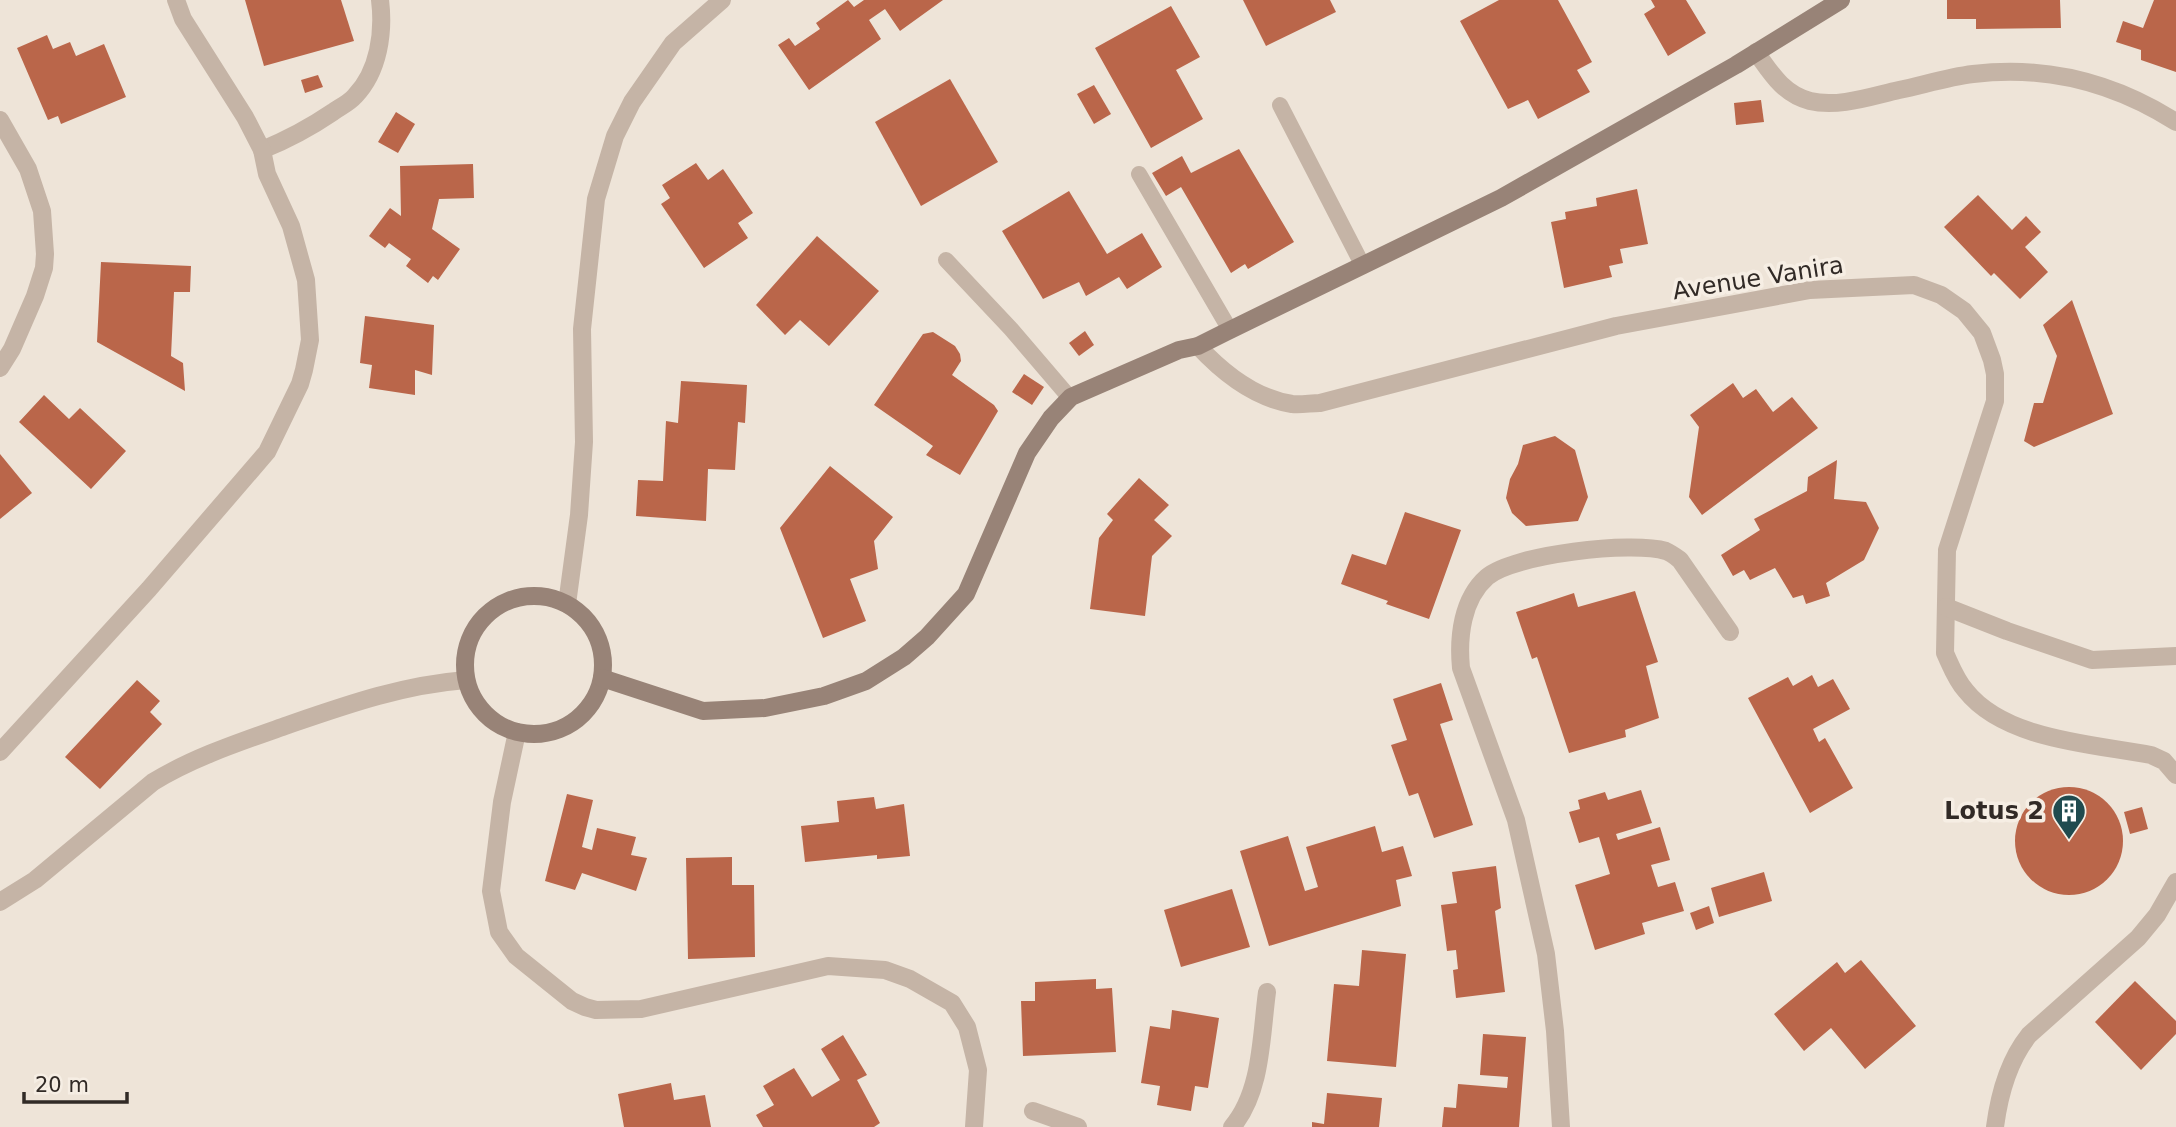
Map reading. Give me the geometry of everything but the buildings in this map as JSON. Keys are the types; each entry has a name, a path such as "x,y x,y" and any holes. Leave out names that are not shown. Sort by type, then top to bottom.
{"main road":[{"path":"602,678 703,711 715,712 777,706 824,696 866,681 904,657 942,622 966,594 1027,453 1051,418 1070,398 1179,350 1198,346 1501,198 1756,52 1841,0"},
{"path":"533,596 551,598 567,604 581,614 600,643 602,678 594,699 580,716 561,728 539,734 517,732 484,713 466,680 464,663 474,630 493,610 516,598 533,596"}],"street":[{"path":"0,752 141,598 267,452 300,384 310,340 306,280 292,226 267,174 262,150 245,117 183,19 176,0"},
{"path":"262,150 300,134 355,97 369,76 379,47 382,33 380,0"},
{"path":"567,604 579,515 584,442 582,329 596,199 615,136 632,102 673,43 722,0"},
{"path":"1756,52 1780,86 1807,100 1823,103 1853,100 1973,74 2046,72 2091,81 2146,104 2176,122"},
{"path":"0,120 28,169 43,211 45,254 36,296 0,369"},
{"name":"Avenue Vanira","path":"1198,346 1215,365 1250,390 1291,404 1320,403 1616,327 1810,290 1914,285 1941,295 1964,311 1982,333 1995,374 1995,401 1947,551 1945,653 1957,680 1987,712 2000,719 2041,735 2151,755 2164,761 2176,775"},
{"path":"1561,1127 1555,1031 1546,954 1516,820 1461,668 1465,613 1486,578 1507,565 1537,558 1627,547 1669,552 1680,560 1730,632"},
{"path":"1946,607 2092,660 2176,656"},
{"path":"0,902 35,880 166,774 219,749 374,695 440,682 466,680"},
{"path":"517,732 502,802 491,891 499,932 516,956 572,1001 596,1010 641,1009 828,966 885,970 910,979 951,1003 967,1027 978,1070 974,1127"},
{"path":"1995,1127 2003,1089 2020,1047 2038,1027 2138,938 2157,915 2176,882"},
{"path":"1232,1127 1241,1117 1254,1082 1267,992"},
{"path":"1033,1111 1078,1127"}],"lane":[{"path":"1280,106 1363,266"},
{"path":"1139,174 1230,330"},
{"path":"946,260 1011,329 1070,398"}],"place":[{"name":"Lotus 2","path":"2069,841"}]}
